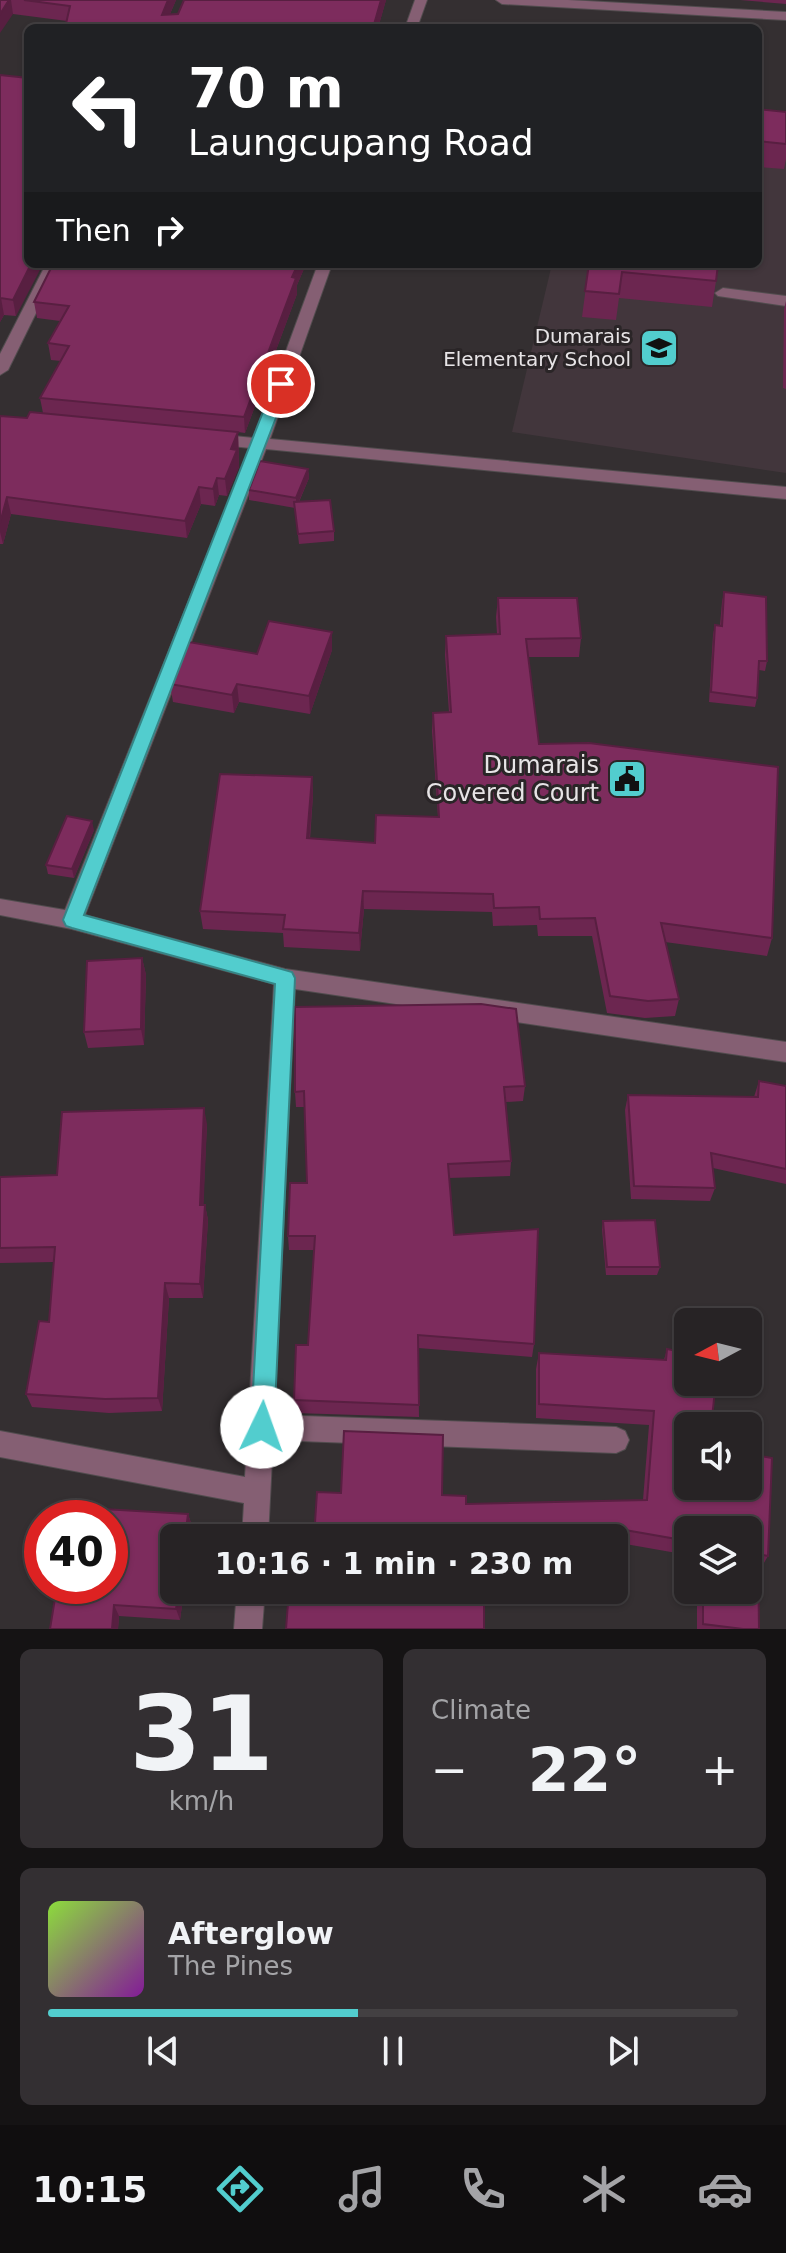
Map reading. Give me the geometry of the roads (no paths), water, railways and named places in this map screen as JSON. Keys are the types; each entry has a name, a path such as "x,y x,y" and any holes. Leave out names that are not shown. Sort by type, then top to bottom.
{"street":[{"path":"412,24 421,0"},
{"path":"502,0 786,16"},
{"path":"0,370 51,268"},
{"path":"72,920 260,444 324,268"},
{"path":"723,293 786,301"},
{"path":"198,438 786,493"},
{"path":"0,907 72,920 285,978 786,1052"},
{"path":"256,1524 285,978"},
{"path":"262,1427 616,1440"},
{"path":"0,1444 258,1493"},
{"path":"248,1629 250,1604"}],"place":[{"name":"Dumarais Elementary School","path":"659,348"},
{"name":"Dumarais Covered Court","path":"627,779"}]}
